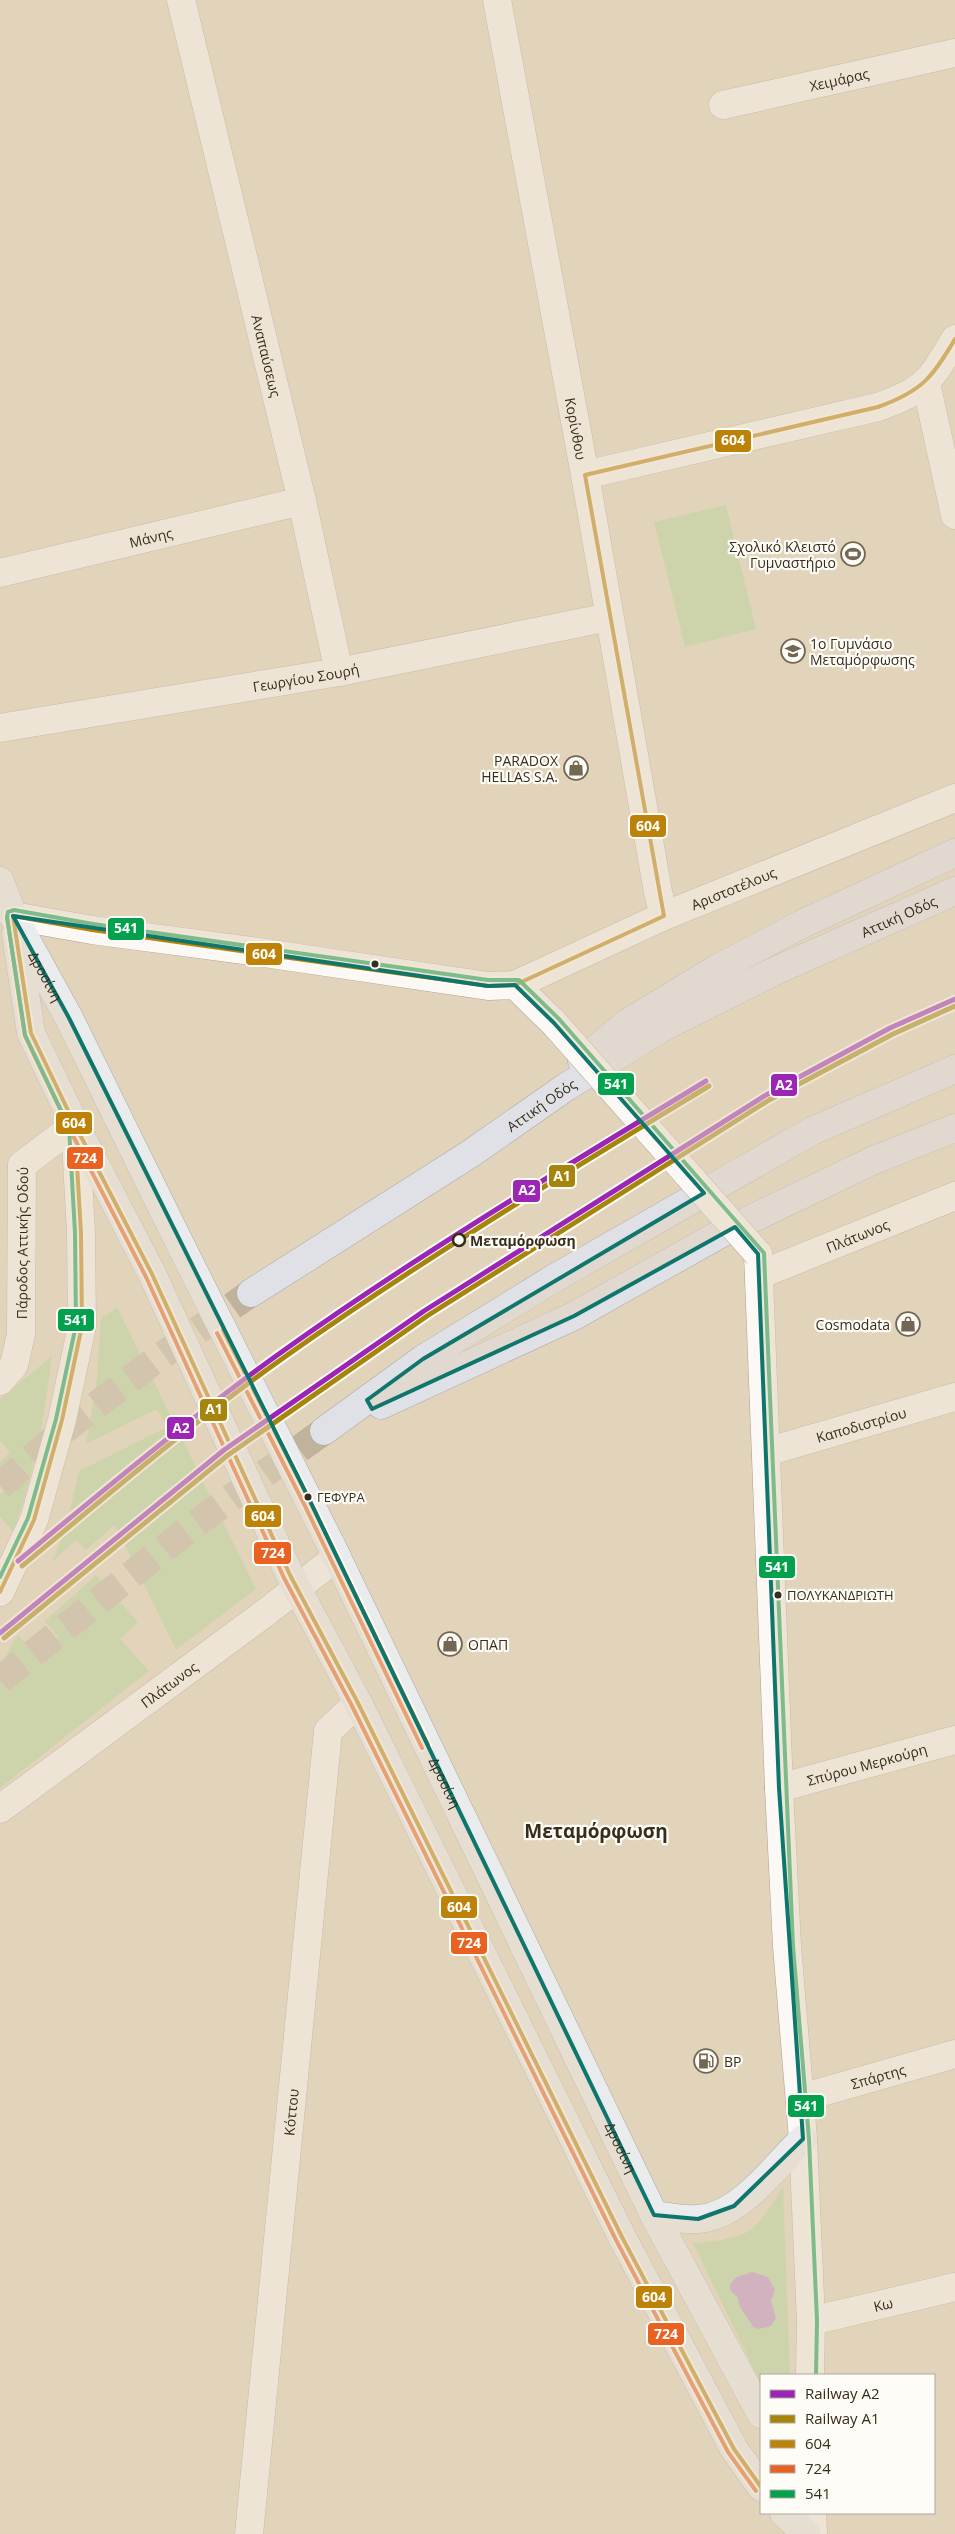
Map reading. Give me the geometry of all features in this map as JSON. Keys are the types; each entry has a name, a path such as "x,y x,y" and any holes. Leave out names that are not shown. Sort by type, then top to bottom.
{"highway":[{"path":"470,1154 626,1024 715,970 802,924 955,853"},
{"name":"Αττική Οδός","path":"251,1293 470,1154 566,1087 665,1026 777,970 955,891"},
{"path":"955,1069 812,1132 562,1274 423,1359 324,1431 574,1316 720,1234 848,1172 955,1128"}],"main road":[{"path":"0,881 12,916"},
{"name":"Δροσίνη","path":"12,916 31,1033 75,1125 152,1274 293,1581 358,1703 622,2237 734,2449 760,2486"},
{"name":"Δροσίνη","path":"12,916 69,1018 333,1550 654,2215 760,2412"},
{"path":"654,2215 698,2219 717,2214 734,2206 752,2191 804,2139"},
{"path":"785,2514 806,2534"},
{"path":"804,2514 812,2534"}],"street":[{"name":"Αναπαύσεως","path":"181,0 189,41 302,501 339,672"},
{"name":"Κορίνθου","path":"497,0 585,475 658,892 664,916"},
{"name":"Χειμάρας","path":"723,105 955,53"},
{"path":"585,475 878,407 904,398 926,383 955,339"},
{"path":"926,383 955,515"},
{"name":"Μάνης","path":"0,573 302,501"},
{"name":"Γεωργίου Σουρή","path":"0,728 339,672 609,618"},
{"name":"Αριστοτέλους","path":"515,986 664,916 955,798"},
{"path":"12,916 92,930 488,986 515,986 554,1022 759,1264 779,1788 787,1946 804,2139 811,2321 810,2374"},
{"path":"0,1592 34,1520 62,1420 82,1326 81,1233 75,1125"},
{"name":"Πάροδος Αττικής Οδού","path":"0,1381 14,1365 21,1334 22,1165 75,1125"},
{"name":"Πλάτωνος","path":"759,1264 955,1196"},
{"name":"Καποδιστρίου","path":"766,1452 955,1396"},
{"name":"Πλάτωνος","path":"0,1809 333,1550"},
{"name":"Κόττου","path":"250,2534 328,1731 358,1703"},
{"name":"Σπύρου Μερκούρη","path":"779,1788 955,1740"},
{"name":"Σπάρτης","path":"801,2098 955,2054"},
{"name":"Κω","path":"811,2321 955,2287"},
{"path":"812,2514 812,2534"}],"highlighted area":[{"path":"13,916 488,986 515,985 554,1023 704,1193 423,1359 367,1400 372,1409 574,1316 735,1227 758,1254 779,1788 803,2139 734,2206 698,2219 654,2215 309,1499 69,1018"}],"green space":[{"path":"726,505 756,629 685,647 654,522"},
{"path":"117,1307 256,1589 176,1650 115,1525 86,1550 76,1540 52,1562 66,1527 79,1471 167,1427 157,1409 86,1444 96,1388 101,1318"},
{"path":"52,1356 38,1445 27,1489 13,1532 0,1517 0,1494 9,1486 0,1475 0,1462 10,1453 0,1441 0,1399"},
{"path":"96,1575 138,1622 120,1639 149,1671 0,1788 0,1665 18,1635 37,1656 58,1637 45,1621"},
{"path":"783,2187 790,2374 760,2374 760,2382 693,2243 739,2236 748,2231 764,2215"}],"shaded area":[{"path":"753,2272 768,2277 775,2290 771,2301 776,2318 771,2326 759,2329 753,2327 742,2310 738,2298 730,2290 730,2285 736,2277"}],"tunnel":[{"path":"0,1486 60,1433 154,1361 251,1293"},
{"path":"0,1680 191,1527 324,1431"}],"rail line":[{"name":"A2","path":"0,1633 224,1450 424,1311 766,1095 890,1028 955,999"},
{"name":"A1","path":"4,1638 228,1455 427,1316 769,1100 893,1034 955,1006"},
{"name":"A2","path":"18,1561 215,1402 334,1315 492,1212 706,1081"},
{"name":"A1","path":"22,1566 185,1432 286,1356 442,1251 709,1086"}],"transit line":[{"name":"604","path":"13,916 92,930 488,986 515,985 664,916 585,475 878,407 905,395 924,382 939,364 955,339"},
{"name":"541","path":"0,1577 28,1518 56,1419 76,1325 75,1233 69,1127 25,1035 7,917 8,912 14,910 93,924 488,980 519,980 559,1019 764,1253 793,1946 809,2139 817,2321 816,2374"},
{"name":"604","path":"13,916 31,1033 75,1125 152,1274 290,1575 358,1703 622,2237 734,2449 760,2486"},
{"name":"724","path":"7,917 25,1036 69,1128 146,1277 284,1578 352,1706 616,2240 728,2452 756,2491"},
{"name":"604","path":"0,1592 34,1520 62,1420 82,1326 81,1233 76,1148"},
{"name":"604","path":"223,1330 309,1499 428,1745"},
{"name":"724","path":"217,1333 303,1502 422,1748"}],"place":[{"name":"Σχολικό Κλειστό Γυμναστήριο","path":"853,554"},
{"name":"1ο Γυμνάσιο Μεταμόρφωσης","path":"793,651"},
{"name":"PARADOX HELLAS S.A.","path":"576,768"},
{"name":"Μεταμόρφωση","path":"459,1240"},
{"name":"Cosmodata","path":"908,1324"},
{"name":"ΓΕΦΥΡΑ","path":"308,1497"},
{"name":"ΠΟΛΥΚΑΝΔΡΙΩΤΗ","path":"778,1595"},
{"name":"ΟΠΑΠ","path":"450,1644"},
{"name":"BP","path":"706,2061"}],"district":[{"name":"Μεταμόρφωση","path":"596,1831"}]}
